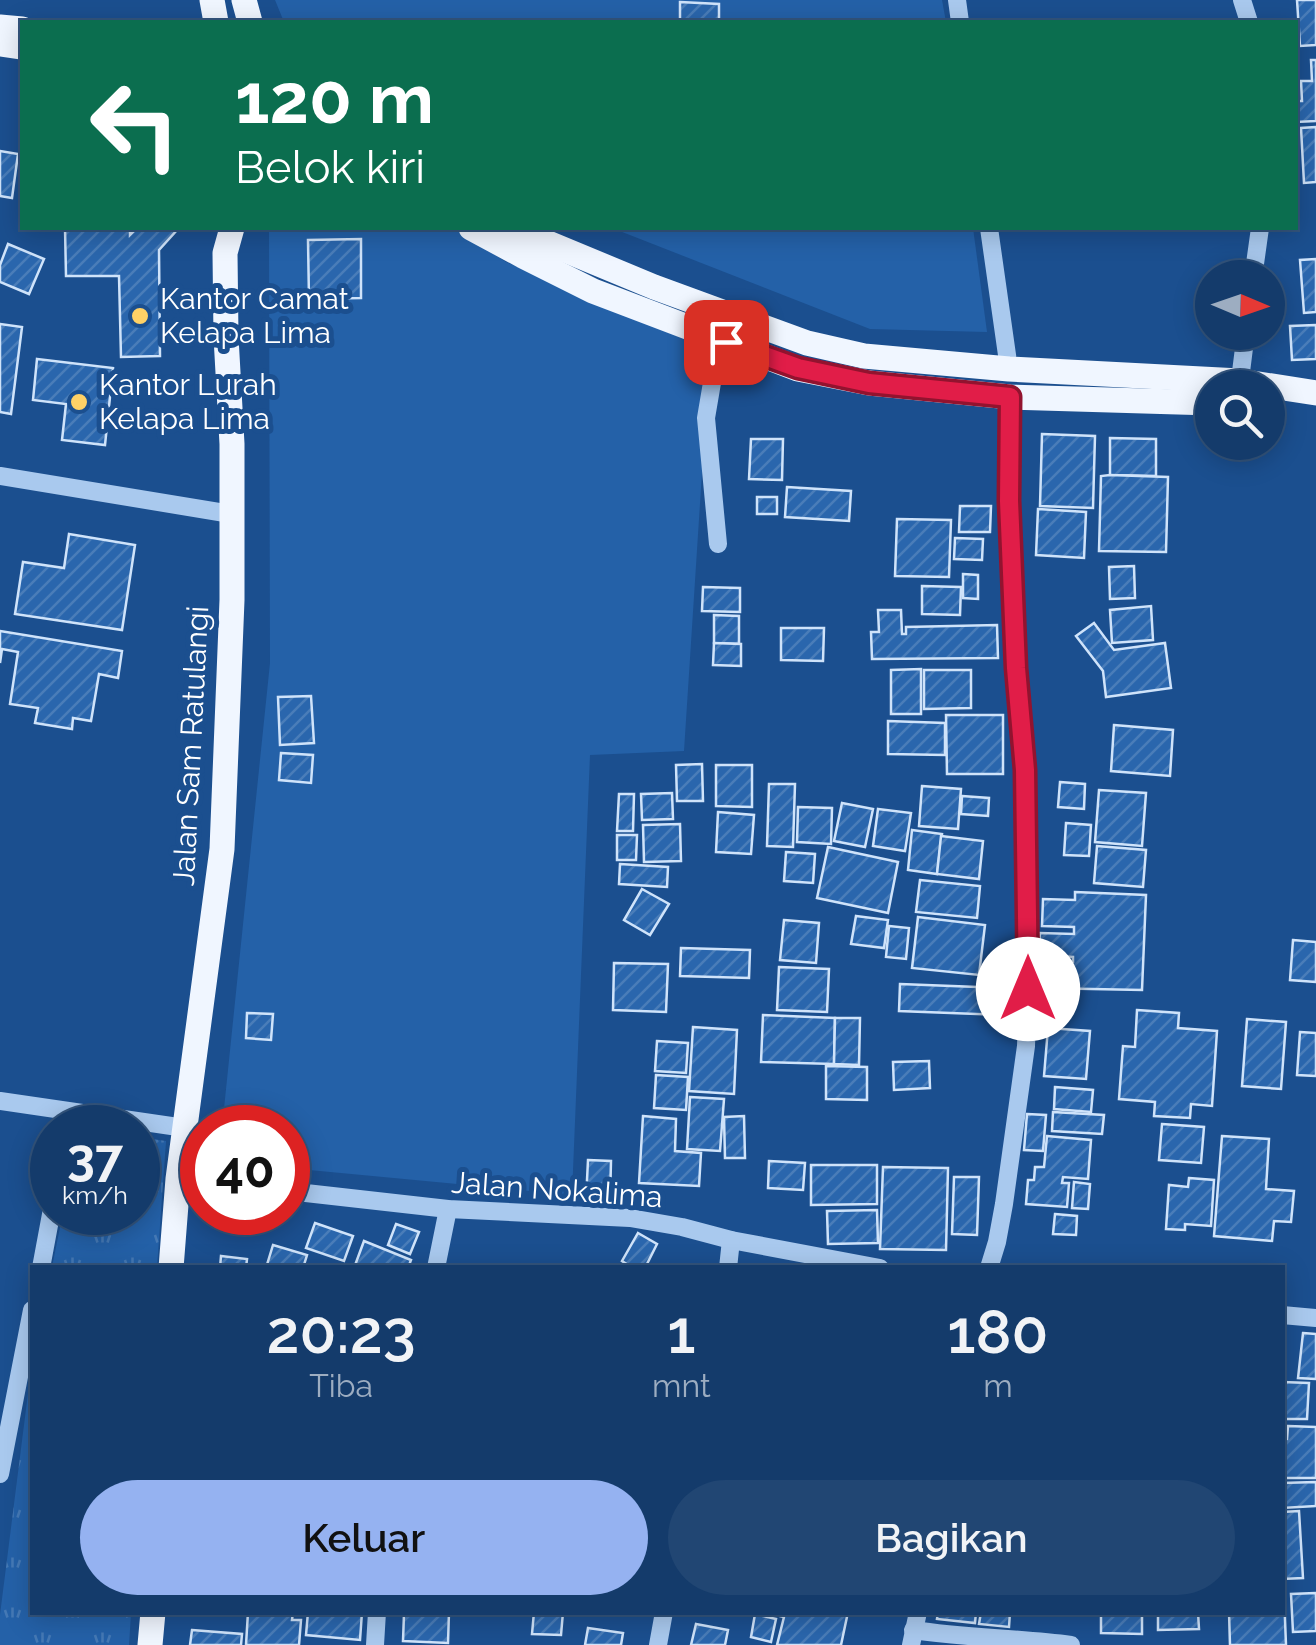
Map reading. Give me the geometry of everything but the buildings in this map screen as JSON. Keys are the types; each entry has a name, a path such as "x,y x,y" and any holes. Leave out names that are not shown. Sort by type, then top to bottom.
{"main road":[{"path":"475,230 593,291 798,368 869,383 1010,397 1195,402"},
{"path":"517,230 654,287 808,343 864,356 1195,381"},
{"name":"Jalan Sam Ratulangi","path":"188,1105 222,848 230,702 232,444 226,337 227,236"},
{"path":"1285,389 1316,393"},
{"path":"1285,404 1316,404"},
{"name":"Jalan Sam Ratulangi","path":"172,1265 180,1226"},
{"path":"150,1645 153,1615"}],"street":[{"path":"989,230 1010,370"},
{"path":"1256,260 1260,230"},
{"path":"718,544 706,418 714,372 726,342"},
{"path":"990,1265 1004,1204 1028,1008 1025,770 1009,501 1010,397"},
{"path":"0,476 231,514"},
{"path":"0,1101 30,1109"},
{"name":"Jalan Nokalima","path":"310,1193 448,1209 630,1218 864,1265"},
{"path":"437,1265 448,1209"},
{"path":"42,1265 47,1235"},
{"path":"728,1265 731,1240"},
{"path":"1285,1315 1316,1318"},
{"path":"0,1474 30,1320"},
{"path":"375,1645 377,1615"},
{"path":"658,1645 663,1615"},
{"path":"914,1629 1071,1645"}],"green space":[{"path":"275,0 942,0 946,20 283,20"},
{"path":"269,230 456,230 506,262 710,349 684,751 590,755 572,1195 310,1170 310,1105 224,1105 270,663"},
{"path":"617,230 973,230 987,332 870,329"},
{"path":"160,1140 166,1141 160,1225"},
{"path":"59,1235 159,1235 157,1265 52,1265"},
{"path":"30,1378 30,1615 131,1615 129,1645 0,1645 0,1615"}],"place":[{"name":"Kantor Camat Kelapa Lima","path":"140,316"},
{"name":"Kantor Lurah Kelapa Lima","path":"79,402"}],"route":[{"path":"726,342 798,368 869,383 1010,397 1009,501 1025,770 1028,989"}]}
